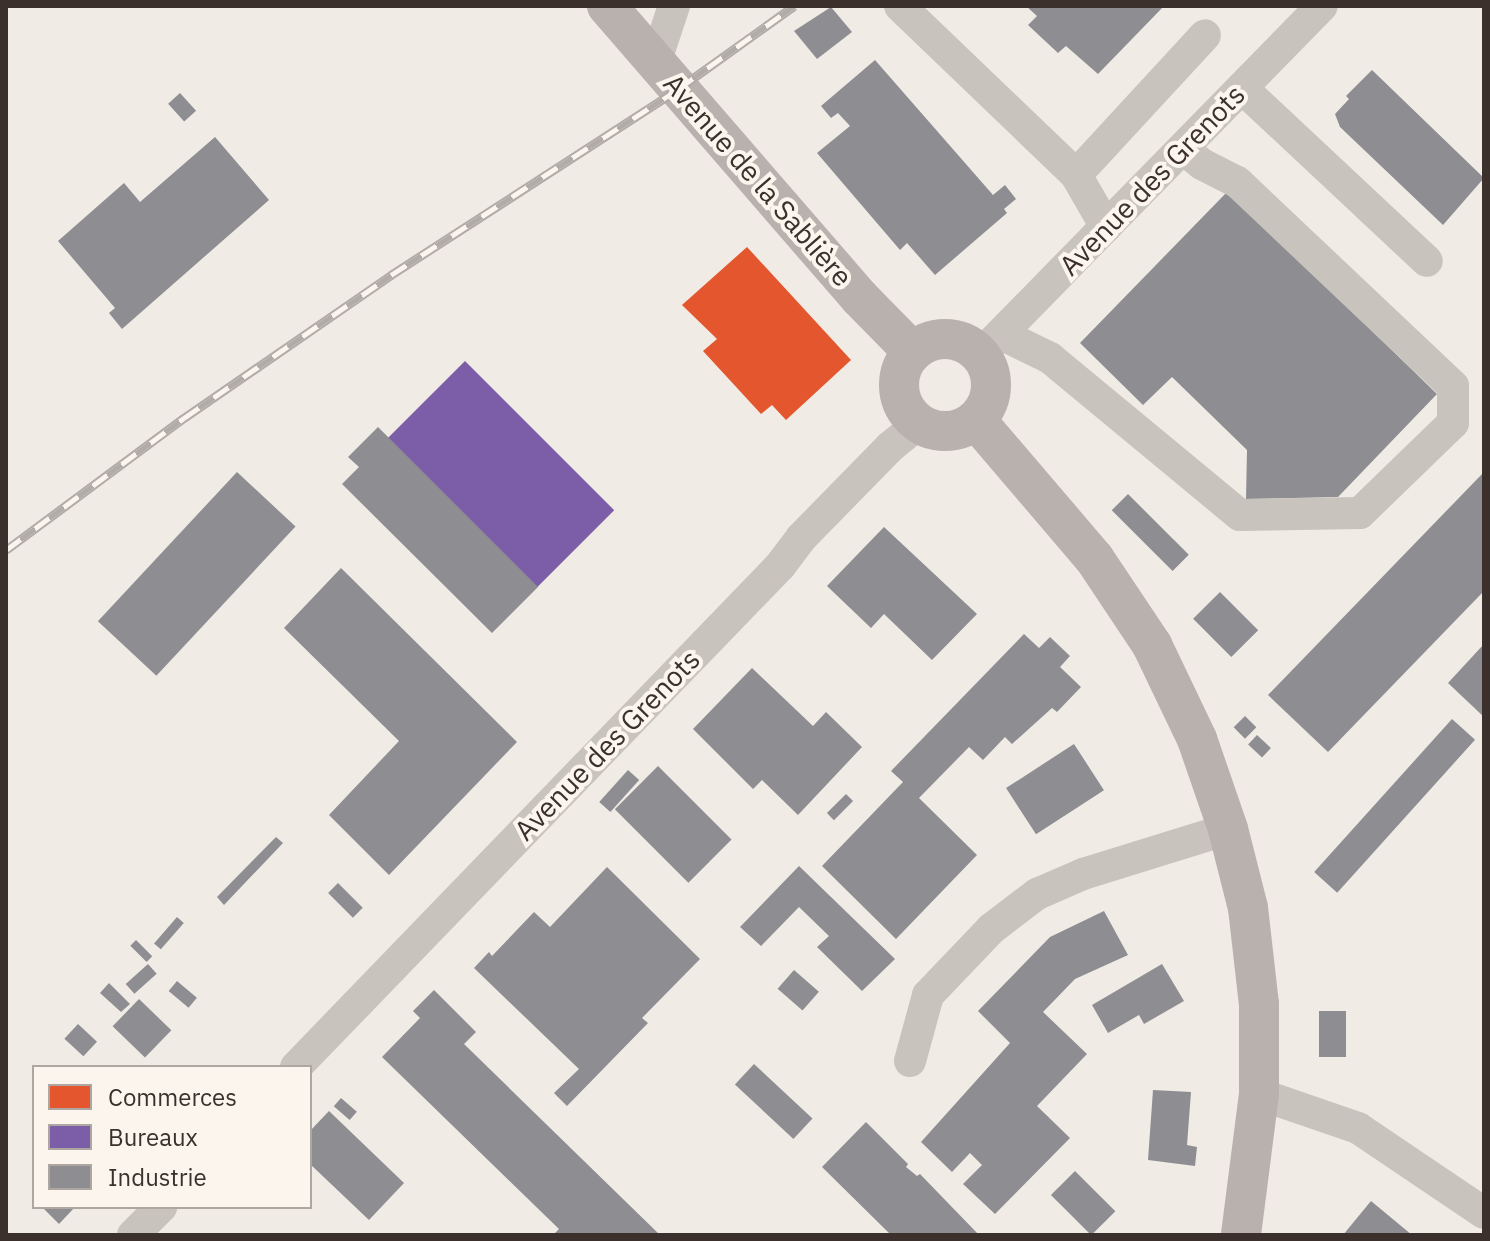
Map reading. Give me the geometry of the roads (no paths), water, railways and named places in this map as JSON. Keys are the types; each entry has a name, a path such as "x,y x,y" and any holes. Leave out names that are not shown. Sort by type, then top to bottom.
{"main road":[{"name":"Avenue de la Sablière","path":"607,6 859,297 913,352"},
{"path":"949,338 965,343 991,344 992,382 987,408 976,420 953,432 935,431 918,424 901,402 898,384 903,366 913,352 927,342 949,338"},
{"path":"976,420 1094,558 1152,645 1197,739 1228,829 1248,908 1259,1004 1259,1094 1241,1235"}],"street":[{"path":"655,63 674,6"},
{"path":"900,6 1076,175 1106,227"},
{"name":"Avenue des Grenots","path":"991,344 1322,6"},
{"path":"1076,175 1205,35"},
{"path":"1242,88 1427,261"},
{"path":"991,344 1050,358 1240,515 1360,513 1453,423 1453,386 1237,182 1202,164 1183,149"},
{"name":"Avenue des Grenots","path":"298,1065 780,566 801,538 890,447 918,424"},
{"path":"910,1061 928,995 991,929 1037,894 1083,874 1228,829"},
{"path":"1259,1094 1358,1128 1484,1213"},
{"path":"133,1235 159,1209"}],"railway":[{"path":"6,550 184,418 391,275 678,89 794,6"}]}
